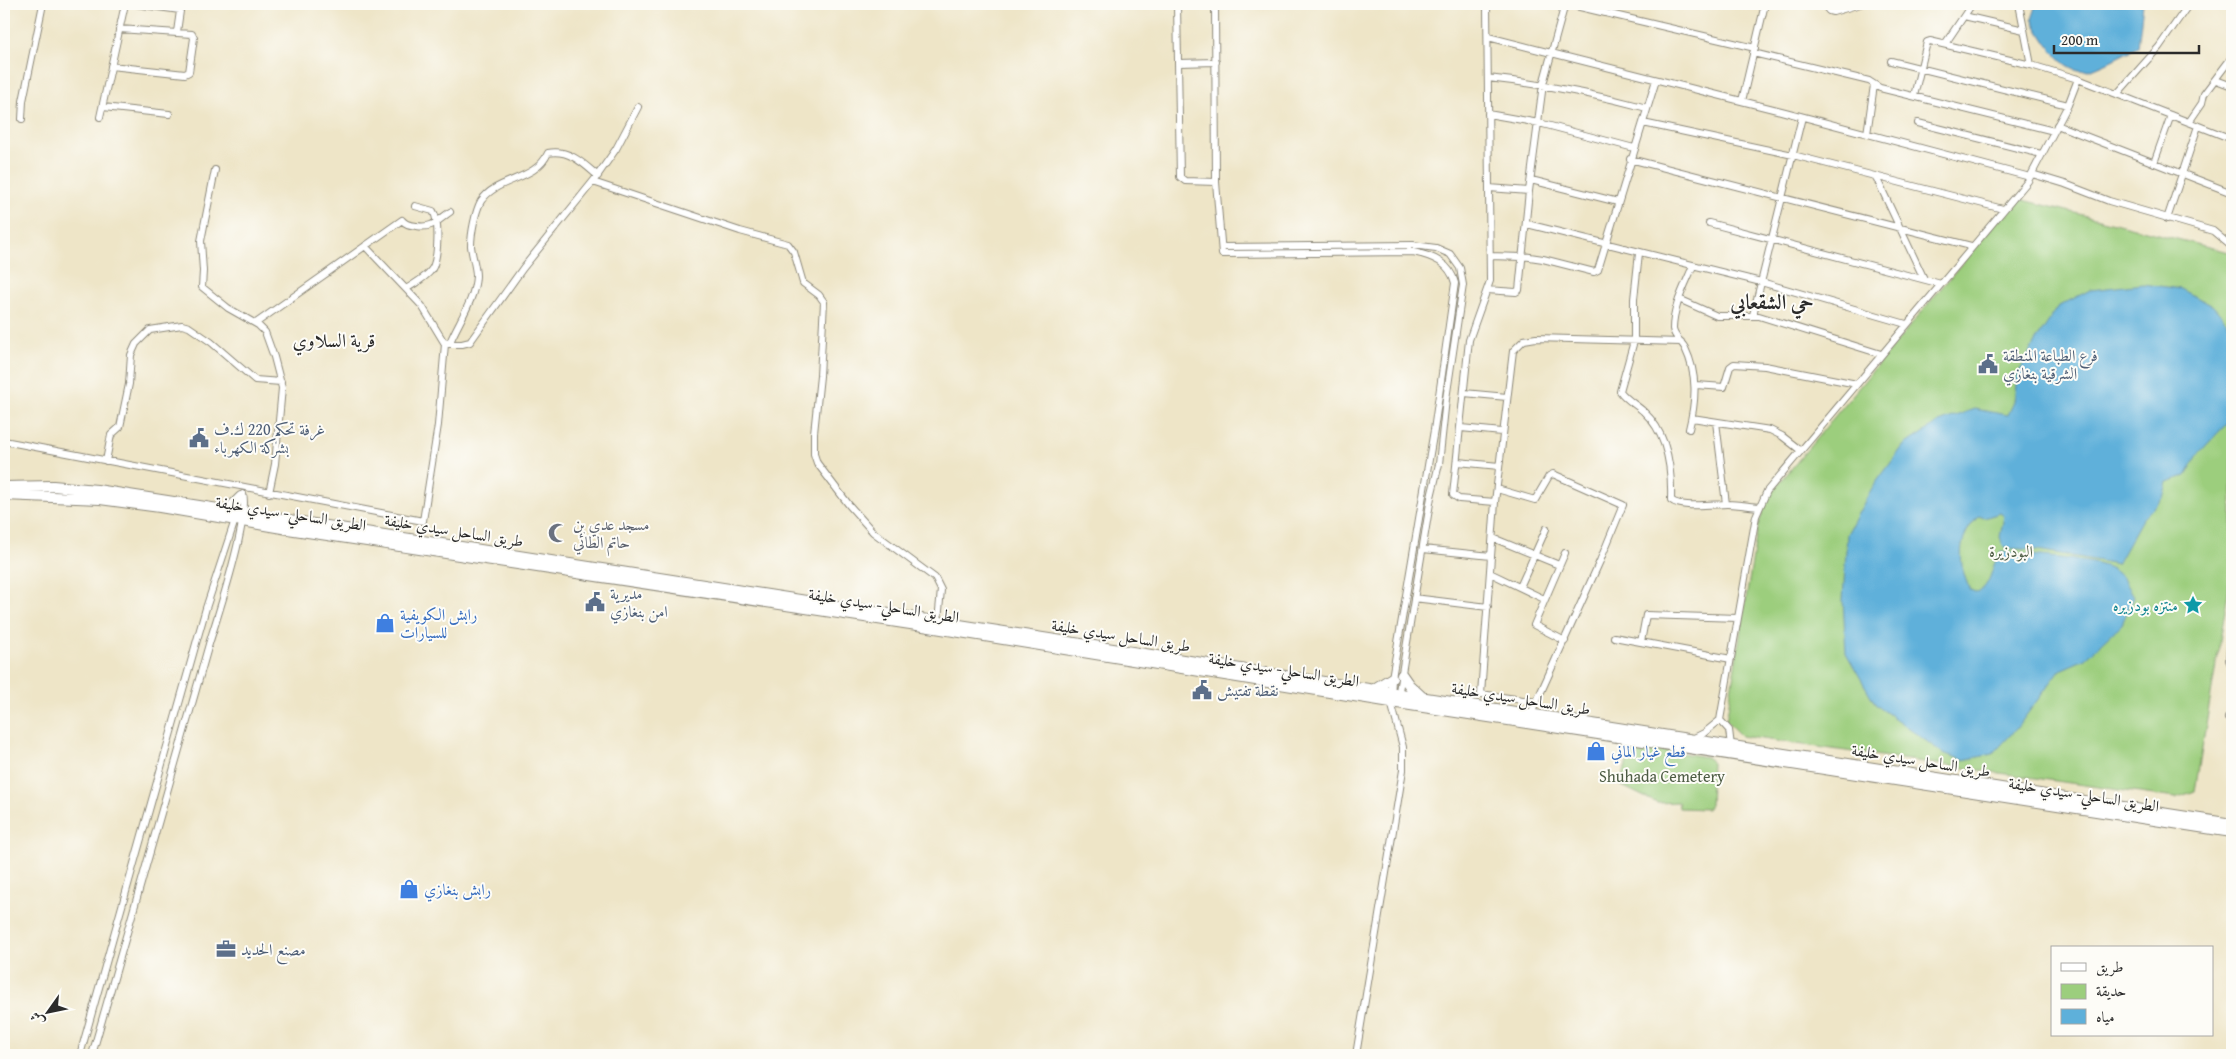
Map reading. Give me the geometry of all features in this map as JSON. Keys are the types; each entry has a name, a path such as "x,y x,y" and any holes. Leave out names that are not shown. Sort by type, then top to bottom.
{"highway":[{"name":"طريق الساحل سيدي خليفة","path":"4,486 53,486 89,489 226,510 242,516 938,621 1374,690 1394,700 1423,697 2232,824"},
{"path":"226,510 234,505 242,494"},
{"path":"242,494 242,516"},
{"name":"الطريق الساحلي- سيدي خليفة","path":"4,495 100,499 242,516 917,625 2232,832"},
{"path":"1374,690 1397,677 1423,697"}],"street":[{"path":"22,119 43,4"},
{"path":"100,117 125,4"},
{"path":"136,4 181,7 177,32"},
{"path":"1177,4 1180,177 1185,181 1216,182"},
{"path":"1215,4 1216,182 1222,250"},
{"path":"1487,4 1490,281 1469,340 1458,462 1453,495 1455,498 1495,502"},
{"path":"1487,290 1518,291 1543,84 1550,54 1566,4 1869,81 1874,85 1914,96 2056,128 2232,193"},
{"path":"1742,101 1765,4"},
{"path":"1823,4 1829,11 1833,12 1860,4"},
{"path":"1945,44 1972,4"},
{"path":"2010,4 2019,6 2031,65"},
{"path":"2117,94 2159,47 2188,4"},
{"path":"1964,16 2024,30"},
{"path":"111,66 188,74 194,35 177,32 119,29"},
{"path":"1488,37 2031,175 2213,232 2232,248"},
{"path":"1914,96 1927,42 1930,41 2031,65 2078,79 2232,139"},
{"path":"2189,122 2198,109 2204,94 2232,57"},
{"path":"1891,61 2068,105"},
{"path":"1179,63 1216,62"},
{"path":"1488,78 1543,84 1647,108"},
{"path":"1690,740 1720,720 1759,507 1766,491 2031,175 2068,105 2078,79"},
{"path":"1490,256 1542,259 1594,272 1598,270 1630,159 1656,80"},
{"path":"2216,80 2232,86"},
{"path":"1867,134 1874,85"},
{"path":"103,107 169,114"},
{"path":"445,344 462,344 473,339 523,268 596,179 616,149 638,107"},
{"path":"1488,114 1538,123 1634,148"},
{"path":"2154,163 2172,116"},
{"path":"1753,315 1802,117"},
{"path":"1643,123 1793,154 2003,209"},
{"path":"1918,123 2041,154"},
{"path":"2167,219 2198,126"},
{"path":"445,344 451,340 468,305 476,277 471,245 480,202 490,191 498,186 528,173 546,159 548,153 559,151 576,158 596,179 740,232 782,241 792,248 803,283 819,295 824,302 820,376 814,433 814,454 817,463 848,505 874,532 935,578 941,590 938,621"},
{"path":"1630,159 1971,246"},
{"path":"215,170 201,242 202,287 228,308 256,323 265,332 281,382 281,412 270,493"},
{"path":"1876,177 1924,279"},
{"path":"1531,180 1618,202"},
{"path":"1489,188 1529,191"},
{"path":"406,288 426,276 432,268 438,248 436,216 433,211 414,206"},
{"path":"256,323 402,220 406,224 425,228 432,226 450,212"},
{"path":"1709,223 1941,284"},
{"path":"1527,224 1761,282 1906,324"},
{"path":"1222,250 1413,244 1436,248 1450,254 1462,274 1462,292 1439,464 1394,700"},
{"path":"1413,244 1413,252"},
{"path":"4,441 106,461 242,494 270,493 423,521 438,425 445,344 422,306 365,246"},
{"path":"1222,250 1413,252 1430,256 1444,264 1452,273 1455,283 1394,700 1404,755 1403,770 1356,1055"},
{"path":"1639,253 1634,299 1634,340 1620,391 1649,417 1662,438 1671,466 1671,500 1675,503 1699,506 1726,504 1759,507"},
{"path":"1689,429 1696,385 1692,367 1681,342 1673,332 1679,299 1693,266"},
{"path":"1679,299 1717,316 1753,315 1882,354"},
{"path":"106,461 111,435 120,427 129,384 131,354 136,344 150,330 175,326 189,327 212,342 255,380 281,382"},
{"path":"1479,706 1495,502 1513,350 1524,340 1536,338 1681,342"},
{"path":"1696,385 1724,387 1730,368 1734,364 1765,366 1857,384"},
{"path":"1464,394 1507,396"},
{"path":"1692,418 1770,430 1782,436 1800,450"},
{"path":"1716,422 1726,504"},
{"path":"1461,428 1502,432"},
{"path":"1434,430 1442,431"},
{"path":"1458,462 1499,466"},
{"path":"1497,489 1535,500 1549,476 1553,474 1623,505 1565,641 1531,714"},
{"path":"1426,482 1434,485"},
{"path":"92,1055 213,632 242,516 242,494"},
{"path":"80,1055 206,608 242,516"},
{"path":"1520,587 1546,529"},
{"path":"1493,538 1559,565"},
{"path":"1423,549 1492,556"},
{"path":"1565,553 1534,625 1565,641"},
{"path":"1490,573 1544,598"},
{"path":"1414,598 1488,607"},
{"path":"1641,642 1646,615 1738,618"},
{"path":"2232,621 2229,660 2232,667"},
{"path":"1614,637 1731,659"},
{"path":"1481,694 1537,702"},
{"path":"1720,720 1729,730 1731,746"}],"green space":[{"name":"البودزيرة","path":"2016,198 2232,253 2232,553 2228,593 2195,791 2175,798 1741,736 1726,721 1758,526 1767,498"},
{"name":"Shuhada Cemetery","path":"1632,745 1706,757 1712,762 1710,805 1707,809 1679,808 1678,802 1657,803 1620,785"}],"water":[{"path":"2037,4 2143,4 2138,47 2092,69 2082,71 2073,68 2056,55 2032,19"},
{"path":"2143,284 2181,289 2213,306 2232,328 2232,405 2230,420 2199,453 2186,476 2167,482 2163,498 2142,519 2117,564 2038,550 2004,548 2000,537 2004,516 2000,513 1984,518 1979,516 1972,524 1966,533 1961,551 1963,570 1970,590 1978,593 1987,584 2001,552 2076,560 2103,566 2119,574 2134,596 2122,624 2085,659 2060,670 2016,729 1993,754 1963,760 1943,753 1876,705 1846,653 1843,600 1847,534 1872,488 1904,445 1939,422 1974,409 2008,415 2014,402 2017,376 2035,342 2059,306 2090,290"}],"place":[{"name":"فرع الطباعة المنطقة الشرقية بنغازي","path":"1988,364"},
{"name":"غرفة تحكم 220 ك.ف بشركة الكهرباء","path":"199,438"},
{"name":"مسجد عدي بن حاتم الطائي","path":"558,533"},
{"name":"مديرية امن بنغازي","path":"595,602"},
{"name":"منتزه بودزيره","path":"2193,605"},
{"name":"رابش الكويفية للسيارات","path":"385,623"},
{"name":"نقطة تفتيش","path":"1202,690"},
{"name":"قطع غيار الماني","path":"1596,751"},
{"name":"رابش بنغازي","path":"409,889"},
{"name":"مصنع الحديد","path":"226,949"}],"district":[{"name":"حي الشقعابي","path":"1772,301"},
{"name":"قرية السلاوي","path":"334,340"}]}
